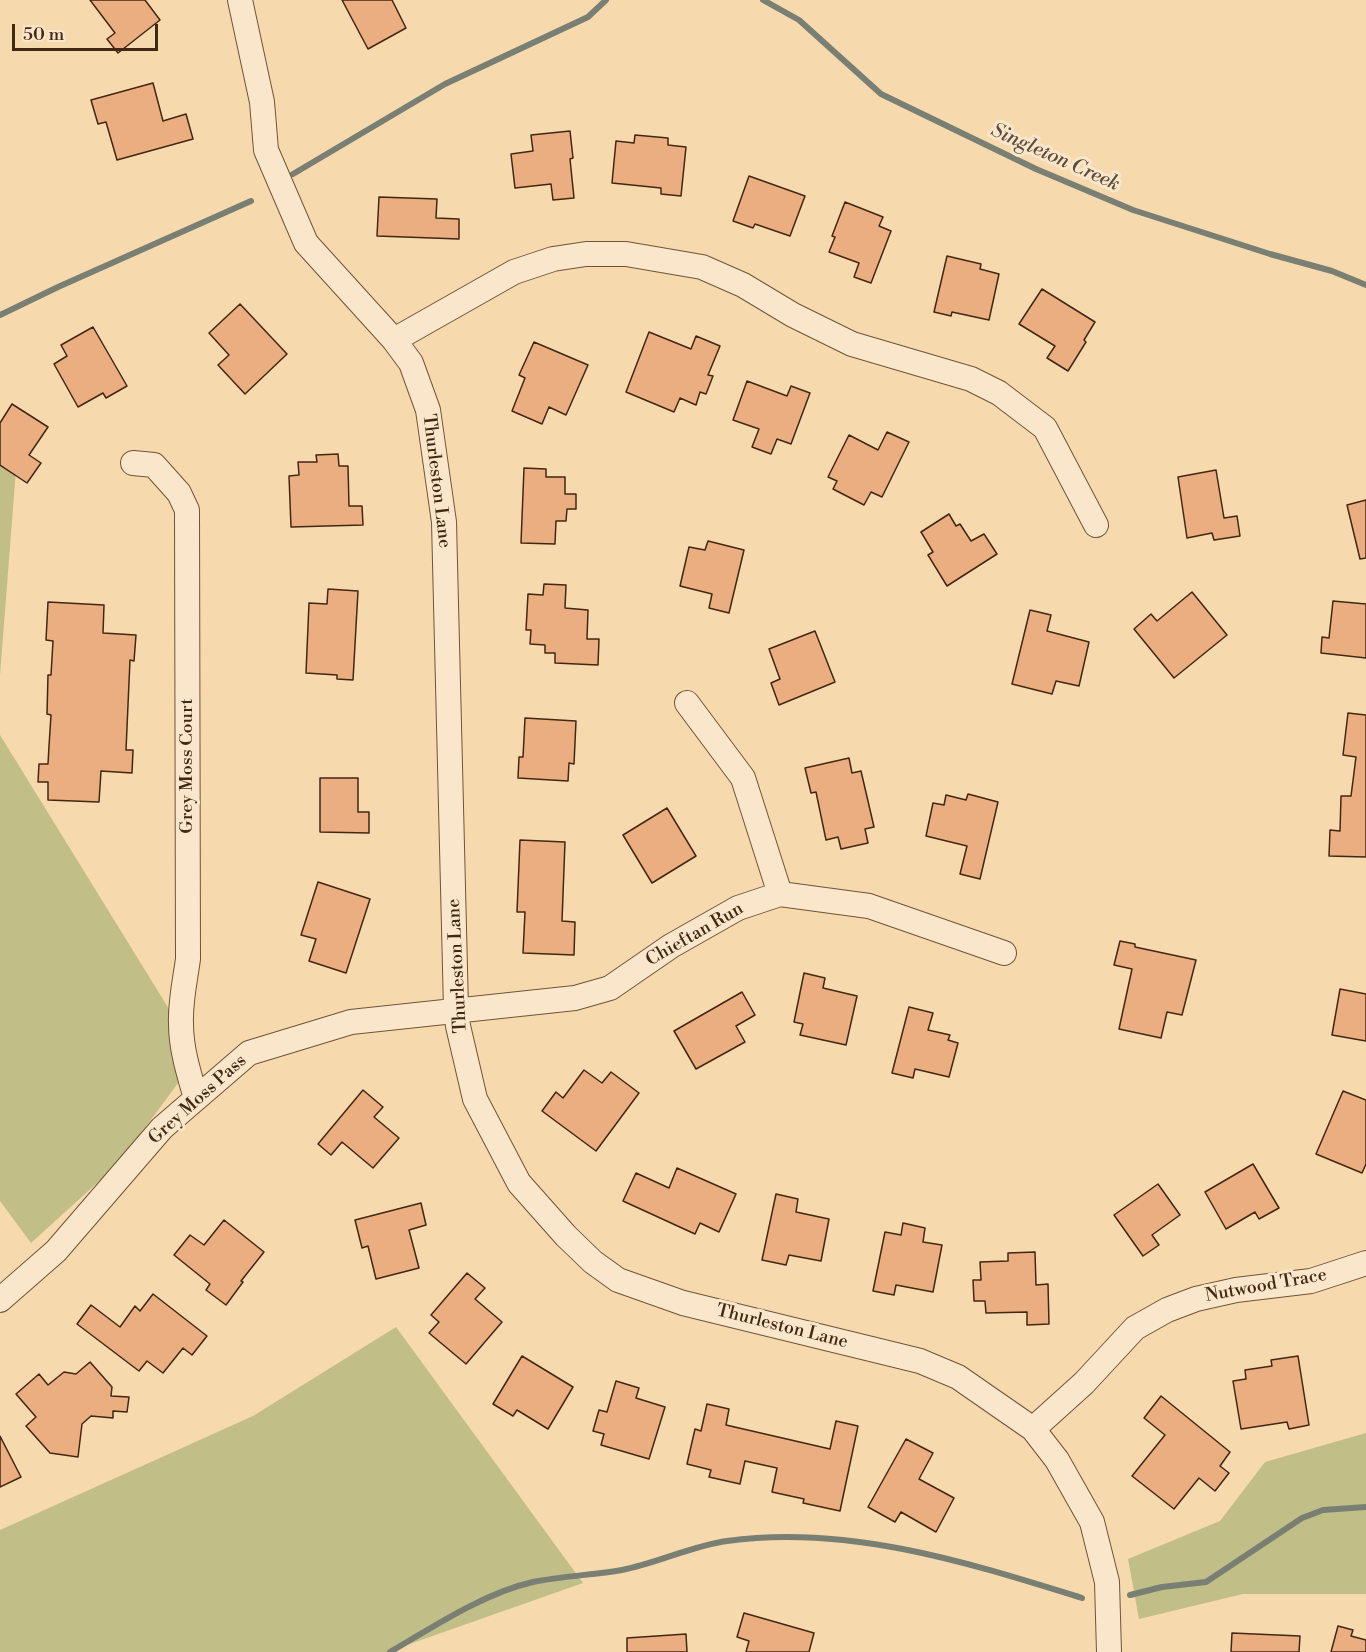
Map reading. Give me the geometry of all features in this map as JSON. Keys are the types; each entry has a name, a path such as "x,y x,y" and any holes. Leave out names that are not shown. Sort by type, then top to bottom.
{"street":[{"name":"Thurleston Lane","path":"240,0 262,102 266,150 306,243 394,340 411,363 428,410 444,522 458,1026 475,1099 519,1183 566,1236 593,1262 618,1280 683,1303 920,1361 958,1377 1033,1430 1057,1460 1092,1522 1107,1582 1109,1652"},
{"path":"394,340 514,272 553,259 586,254 626,254 702,267 743,285 793,315 852,344 971,379 999,393 1045,428 1096,525"},
{"name":"Grey Moss Court","path":"133,463 154,465 179,493 188,510 188,959 181,1004 181,1027 186,1060 196,1098"},
{"path":"687,703 743,778 780,894"},
{"name":"Chieftan Run","path":"456,1009 575,998 610,988 670,946 738,909 780,894 869,906 1004,952"},
{"name":"Grey Moss Pass","path":"0,1300 56,1251 162,1128 249,1053 351,1022 456,1009"},
{"name":"Nutwood Trace","path":"1033,1430 1084,1383 1135,1328 1167,1310 1196,1299 1236,1290 1311,1281 1366,1263"}],"shaded area":[{"path":"19,431 0,675 0,435"},
{"path":"0,735 198,1056 119,1163 31,1243 0,1201"},
{"path":"396,1327 583,1583 387,1652 0,1652 0,1530 253,1416"},
{"path":"1366,1433 1366,1594 1243,1594 1139,1619 1128,1559 1220,1521 1265,1462"}],"building":[{"path":"90,0 145,0 160,20 118,53 107,39 115,33"},
{"path":"342,0 392,0 406,28 368,49"},
{"path":"153,83 163,121 186,114 193,139 117,160 106,122 98,124 91,100"},
{"path":"570,131 574,198 553,200 551,184 515,188 511,154 533,151 531,135"},
{"path":"635,135 668,138 668,145 686,147 681,196 661,194 661,188 612,183 616,141 634,143"},
{"path":"749,176 805,196 790,236 755,224 753,228 733,221"},
{"path":"379,197 437,199 436,218 459,219 459,239 377,236"},
{"path":"845,202 883,217 879,226 891,231 871,283 854,277 859,263 829,252 835,237 832,236"},
{"path":"947,256 981,264 980,269 999,274 989,320 952,312 951,316 934,312"},
{"path":"1042,289 1095,322 1068,371 1047,358 1055,346 1019,324"},
{"path":"240,304 287,354 245,394 218,365 229,355 209,333"},
{"path":"93,327 127,386 106,398 103,393 78,407 54,364 67,356 61,345"},
{"path":"649,332 691,349 696,336 720,346 708,375 713,376 706,394 700,392 696,405 680,398 674,412 626,392"},
{"path":"534,342 588,365 566,415 549,407 542,424 512,411 525,378 519,375"},
{"path":"747,381 787,396 791,386 810,393 791,444 777,439 771,454 752,447 759,429 733,420"},
{"path":"12,404 48,427 29,455 41,463 27,483 0,465 0,423"},
{"path":"887,432 909,442 882,497 871,492 864,505 833,489 837,481 828,477 849,435 878,450"},
{"path":"338,454 339,466 348,466 349,506 362,506 363,525 291,527 289,476 299,475 298,462 317,462 316,455"},
{"path":"524,468 546,469 546,477 565,477 565,494 576,494 576,509 567,509 566,521 556,521 555,544 521,543"},
{"path":"1216,470 1224,518 1237,516 1240,536 1214,540 1212,533 1187,538 1178,477"},
{"path":"1366,500 1366,558 1360,559 1347,505"},
{"path":"949,514 956,526 960,524 971,541 984,534 997,554 947,586 928,555 933,552 921,532"},
{"path":"708,541 744,550 729,613 709,608 712,594 680,586 689,547 705,550"},
{"path":"544,584 566,585 565,608 588,610 587,639 599,639 598,665 555,663 555,653 545,653 545,645 530,644 531,630 526,630 528,594 543,595"},
{"path":"328,589 358,591 353,680 337,679 337,675 306,673 309,603 327,604"},
{"path":"1192,592 1227,635 1174,678 1134,629 1151,614 1157,621"},
{"path":"1333,601 1366,604 1366,658 1321,653 1322,637 1329,638"},
{"path":"48,602 104,605 103,633 136,635 134,661 130,660 126,750 133,750 132,773 101,771 99,802 48,800 48,782 38,782 39,764 48,764 51,715 47,714 48,675 51,675 53,641 46,640"},
{"path":"1030,610 1051,615 1047,631 1089,642 1079,686 1056,681 1052,694 1012,684"},
{"path":"815,631 835,682 779,705 771,683 780,679 769,649"},
{"path":"1348,713 1366,715 1366,857 1329,856 1330,830 1340,831 1341,796 1351,796 1356,757 1343,755"},
{"path":"525,718 576,721 574,764 569,763 568,781 518,778 519,757 523,757"},
{"path":"849,758 852,773 861,771 874,827 865,829 868,843 841,849 838,837 826,840 816,792 811,793 805,768"},
{"path":"320,778 358,778 358,812 369,812 369,833 320,832"},
{"path":"968,794 998,802 980,879 960,874 967,846 926,836 933,803 944,805 946,795 966,800"},
{"path":"667,808 696,856 652,883 623,835"},
{"path":"520,840 565,842 562,921 575,922 574,955 523,953 525,912 517,912"},
{"path":"318,882 370,899 346,973 309,961 316,939 301,935"},
{"path":"1120,941 1135,944 1135,947 1196,960 1182,1015 1167,1012 1161,1038 1119,1029 1132,969 1114,965"},
{"path":"804,973 825,978 823,988 857,996 846,1045 800,1035 803,1024 794,1022"},
{"path":"1340,989 1366,994 1366,1041 1332,1035"},
{"path":"742,992 755,1015 736,1026 745,1042 696,1069 674,1031"},
{"path":"909,1007 933,1013 928,1030 950,1035 948,1040 958,1043 949,1077 915,1069 913,1078 892,1073"},
{"path":"584,1070 602,1083 611,1072 639,1093 596,1151 542,1111 556,1092 563,1098"},
{"path":"363,1090 383,1107 374,1117 399,1138 373,1168 342,1142 331,1155 318,1144"},
{"path":"1343,1091 1366,1100 1366,1164 1362,1173 1316,1154"},
{"path":"1253,1164 1279,1208 1259,1219 1255,1212 1226,1229 1205,1192"},
{"path":"677,1168 736,1194 719,1232 700,1223 695,1234 623,1201 636,1173 669,1188"},
{"path":"1158,1184 1180,1215 1152,1235 1159,1245 1143,1256 1114,1215"},
{"path":"776,1194 798,1199 796,1212 829,1219 821,1261 789,1255 786,1265 762,1260"},
{"path":"421,1203 426,1225 409,1230 419,1268 376,1279 368,1246 362,1248 355,1220"},
{"path":"224,1220 264,1252 226,1305 206,1290 210,1284 174,1255 190,1235 204,1245"},
{"path":"903,1223 925,1228 923,1242 942,1245 933,1292 896,1285 894,1295 873,1291 885,1232 901,1235"},
{"path":"1035,1252 1036,1285 1048,1284 1049,1324 1027,1325 1027,1312 986,1313 985,1301 974,1301 973,1280 981,1280 980,1262 1008,1261 1008,1253"},
{"path":"467,1273 485,1288 475,1299 502,1322 466,1364 429,1333 439,1322 431,1315"},
{"path":"153,1294 207,1336 192,1355 183,1348 163,1373 147,1361 139,1371 77,1324 91,1305 120,1327 135,1306 140,1311"},
{"path":"522,1356 573,1387 548,1429 517,1410 513,1416 493,1404"},
{"path":"1298,1356 1309,1425 1289,1429 1287,1422 1241,1429 1233,1381 1246,1379 1245,1370 1272,1366 1271,1360"},
{"path":"90,1362 112,1387 111,1396 129,1397 127,1412 113,1411 113,1418 91,1416 82,1424 78,1457 50,1453 26,1426 36,1417 16,1394 39,1374 48,1385 64,1372 76,1374"},
{"path":"616,1381 639,1388 636,1398 665,1407 649,1459 601,1445 604,1434 593,1431 599,1410 607,1412"},
{"path":"1161,1396 1230,1452 1220,1466 1229,1473 1215,1491 1199,1478 1174,1509 1132,1476 1165,1435 1144,1418"},
{"path":"707,1404 729,1409 726,1425 830,1449 836,1421 858,1426 840,1511 803,1503 804,1499 772,1492 777,1468 745,1461 740,1484 709,1477 711,1470 687,1464 695,1429 701,1431"},
{"path":"0,1436 21,1477 0,1487"},
{"path":"906,1439 933,1453 919,1479 954,1498 936,1532 901,1512 895,1522 868,1507"},
{"path":"744,1613 814,1633 809,1652 746,1652 749,1641 737,1637"},
{"path":"1338,1626 1353,1630 1351,1636 1366,1640 1366,1652 1331,1652"},
{"path":"1232,1633 1300,1636 1299,1652 1231,1652"},
{"path":"686,1634 687,1652 627,1652 627,1638"}],"waterway":[{"path":"293,174 445,84 588,17 606,0"},
{"name":"Singleton Creek","path":"763,0 799,20 881,94 1036,169 1133,210 1270,254 1332,271 1366,285"},
{"path":"0,315 251,201"},
{"path":"1130,1595 1162,1587 1206,1582 1302,1518 1323,1510 1366,1507"},
{"path":"390,1652 478,1602 515,1587 544,1580 622,1570 714,1543 772,1537 863,1542 907,1550 996,1572 1082,1598"}]}
